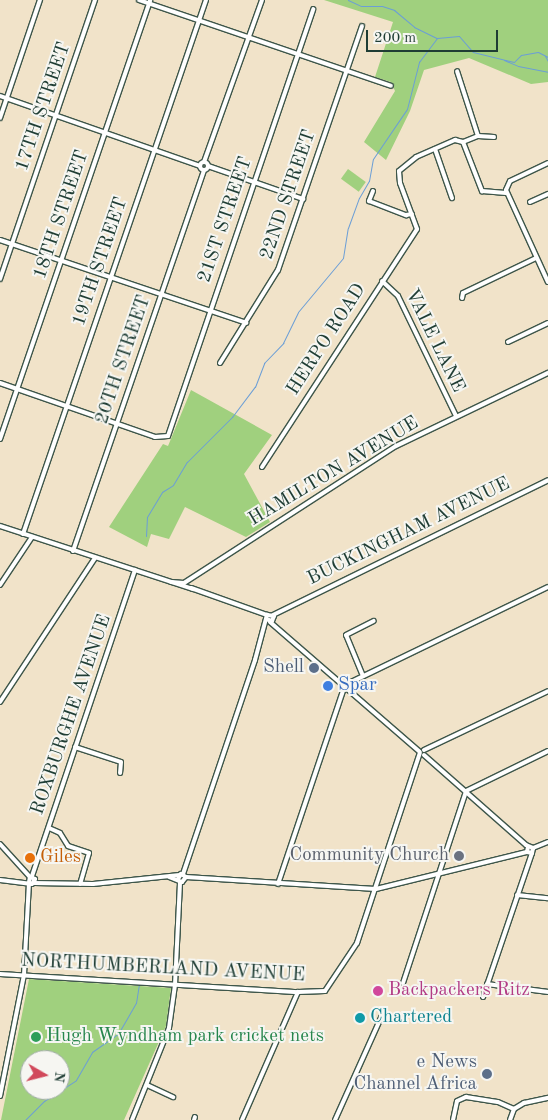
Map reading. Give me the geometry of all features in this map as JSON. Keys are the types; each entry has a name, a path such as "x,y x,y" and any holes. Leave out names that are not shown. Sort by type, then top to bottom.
{"street":[{"path":"0,118 40,0"},
{"name":"17TH STREET","path":"0,279 95,0"},
{"path":"139,0 150,2 199,21 391,86"},
{"name":"19TH STREET","path":"23,534 206,0"},
{"name":"20TH STREET","path":"73,550 262,0"},
{"name":"18TH STREET","path":"0,439 150,2"},
{"name":"21ST STREET","path":"117,423 163,438 169,433 313,9"},
{"name":"22ND STREET","path":"220,363 276,274 362,26"},
{"path":"456,71 478,136"},
{"path":"0,96 303,199"},
{"path":"373,191 369,202 406,215 412,214 399,171 414,158 455,140 463,142 478,136 494,137"},
{"path":"463,142 482,191 506,190"},
{"path":"435,150 452,198"},
{"path":"548,170 547,164 510,181 506,190 548,282"},
{"path":"530,202 548,194"},
{"name":"HERPO ROAD","path":"262,467 417,229 412,214"},
{"path":"0,240 246,323"},
{"path":"462,298 463,293 536,258"},
{"path":"542,271 548,268"},
{"name":"VALE LANE","path":"382,281 398,296 456,416"},
{"path":"508,342 548,324"},
{"name":"HAMILTON AVENUE","path":"184,585 193,576 380,456 456,416 548,373"},
{"path":"0,384 117,423"},
{"name":"BUCKINGHAM AVENUE","path":"270,618 282,608 548,480"},
{"path":"0,526 259,611 270,618 430,759 530,850"},
{"path":"0,585 32,537"},
{"path":"0,702 95,558"},
{"name":"ROXBURGHE AVENUE","path":"0,1096 24,975 29,893 32,880 135,570"},
{"path":"278,884 345,685 548,587"},
{"path":"132,1120 166,1039 175,985 180,892 186,866 264,629 270,618"},
{"path":"363,676 346,635 374,621"},
{"path":"376,889 417,764 423,753 548,691"},
{"path":"75,747 120,761 120,773"},
{"path":"403,984 466,791 548,751"},
{"path":"49,828 62,834 68,846 89,853 80,884"},
{"path":"0,880 32,880 80,884 169,877 376,889 517,854 546,843"},
{"path":"0,844 32,880"},
{"path":"483,997 528,866 530,850"},
{"name":"NORTHUMBERLAND AVENUE","path":"0,974 298,992 325,991 353,950 376,889"},
{"path":"517,895 548,898"},
{"path":"487,984 548,992"},
{"path":"242,1120 298,992"},
{"path":"335,1120 383,1013"},
{"path":"147,1085 172,1097"},
{"path":"453,1120 457,1101 466,1097 498,1102 514,1109"},
{"path":"510,1120 514,1109 530,1100 548,1098"}],"green space":[{"path":"324,0 548,0 548,82 531,84 469,58 424,70 410,111 386,160 364,142 395,91 391,82 375,77 393,22"},
{"path":"348,169 366,182 359,192 341,179"},
{"path":"191,390 272,435 244,474 270,522 246,537 185,507 169,539 151,534 147,547 109,527 163,444 168,446"},
{"path":"29,979 171,988 166,1026 124,1120 1,1120"}],"waterway":[{"path":"348,0 361,6 382,6 394,10 414,27 437,38 459,36 473,52 514,62 521,55 538,52 548,57"},
{"path":"146,536 147,517 162,492 173,485 187,462 232,417 255,387 264,363 283,343 298,312 343,258 348,228 359,198 369,181 373,159 407,109 419,62 437,38"},
{"path":"545,56 548,61"},
{"path":"504,60 518,66 548,72"},
{"path":"25,1120 44,1101 76,1080 92,1052 118,1034 136,1003 139,984"}],"place":[{"name":"Shell","path":"314,668"},
{"name":"Spar","path":"328,686"},
{"name":"Community Church","path":"459,856"},
{"name":"Giles","path":"30,858"},
{"name":"Backpackers Ritz","path":"378,991"},
{"name":"Chartered","path":"360,1018"},
{"name":"Hugh Wyndham park cricket nets","path":"36,1037"},
{"name":"e News Channel Africa","path":"487,1074"}]}
